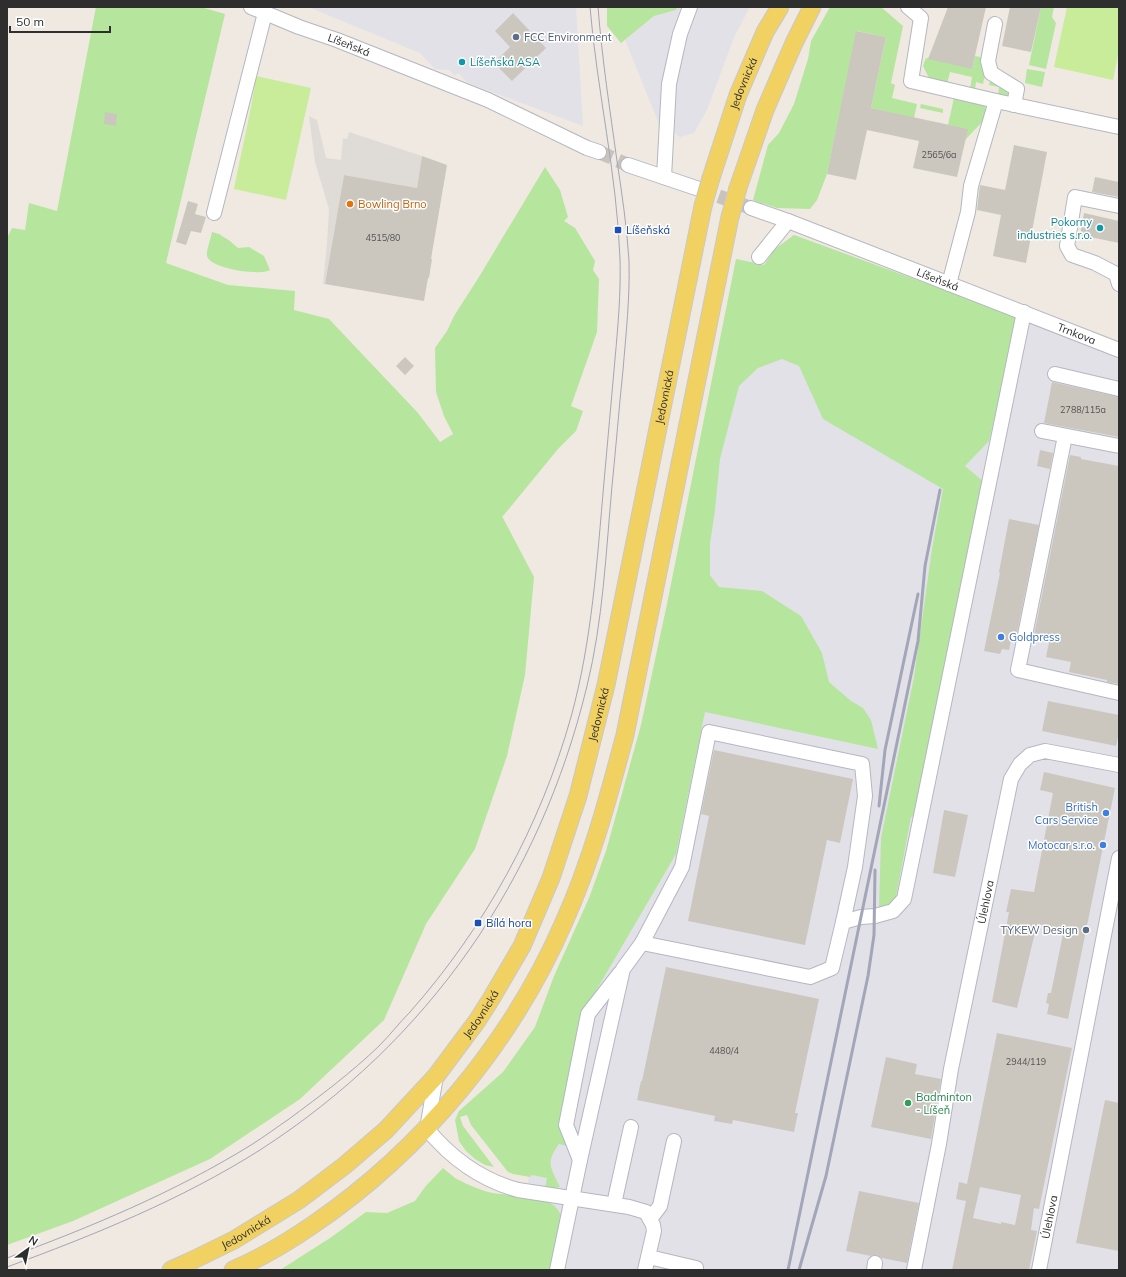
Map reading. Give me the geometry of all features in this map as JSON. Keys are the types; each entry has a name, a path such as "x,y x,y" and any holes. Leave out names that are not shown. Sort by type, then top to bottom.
{"main road":[{"name":"Jedovnická","path":"171,1270 234,1240 299,1200 344,1166 386,1130 436,1076 477,1021 491,1000 522,946 552,878 578,796 606,685 703,206 705,183 738,95 765,32 780,7"},
{"path":"232,1270 246,1264 296,1236 342,1205 386,1168 427,1129 478,1067 515,1016 548,957 564,923 579,887 596,839 608,799 634,694 730,217 738,188 765,110 794,43 812,7"}],"street":[{"name":"Líšeňská","path":"251,7 488,100 587,148 599,152"},
{"path":"664,177 669,84 680,34 690,7"},
{"path":"908,7 921,18 911,81 1119,127"},
{"path":"214,213 264,13"},
{"path":"995,24 988,62 991,73 1017,89 1014,105"},
{"path":"949,284 968,212 971,186 996,101"},
{"path":"628,165 664,177 705,183"},
{"path":"1119,206 1075,197 1067,246 1072,255 1095,263 1116,274 1119,284"},
{"name":"Líšeňská","path":"751,208 1029,314"},
{"path":"759,257 788,221"},
{"path":"843,922 893,911 904,899 1029,314"},
{"name":"Trnkova","path":"1029,314 1119,350"},
{"path":"1055,374 1119,389"},
{"path":"1042,432 1119,446"},
{"path":"1065,436 1018,670 1119,693"},
{"path":"580,1160 566,1124 588,1014 642,943 682,866 709,732 862,764 865,796 855,867 832,968 810,977 642,943"},
{"name":"Úlehlova","path":"914,1270 939,1144 951,1069 1011,778 1020,764 1030,756 1044,751 1119,764"},
{"name":"Úlehlova","path":"1039,1270 1119,858"},
{"path":"557,1270 623,969"},
{"path":"436,1076 427,1129 437,1141 462,1164 490,1180 518,1190 614,1204 646,1212 654,1225 647,1263 696,1268 696,1270"},
{"path":"614,1204 631,1127"},
{"path":"650,1219 660,1206 674,1140"}],"shaded area":[{"path":"308,7 576,7 583,126 468,83 458,73 455,76 449,70 435,69 420,53"},
{"path":"677,7 750,7 735,35 707,110 694,133 680,137 673,132 662,131 625,40 654,16 676,10"},
{"path":"309,116 317,120 326,158 341,160 343,138 347,139 349,132 422,156 417,188 344,175 325,284 323,284 329,209 315,162"},
{"path":"794,235 936,287 1119,358 1119,1270 498,1270 528,1184 531,1148 648,707 739,259 764,265 775,249"}],"green space":[{"path":"96,7 201,7 225,14 166,263 228,285 295,291 294,310 329,319 418,413 440,442 453,434 444,416 436,392 435,348 447,331 454,316 545,167 560,190 568,217 564,221 575,228 595,261 593,270 599,279 597,332 571,406 583,411 576,431 558,449 502,516 534,577 525,675 507,756 475,849 426,924 384,1020 300,1099 210,1159 73,1221 7,1245 7,238 12,228 25,230 29,203 57,211"},
{"path":"607,7 677,7 676,10 654,16 621,43 607,26"},
{"path":"830,7 881,7 903,26 891,83 895,85 892,98 917,104 914,118 871,108 886,37 857,31 827,174 817,200 810,209 777,208 753,200 768,145 779,133 794,104 808,59 811,41"},
{"path":"1041,7 1054,7 1052,17 1056,23 1046,69 1029,65"},
{"path":"1067,7 1119,7 1119,50 1113,80 1054,67"},
{"path":"975,56 980,57 987,65 983,84 976,82 975,90 970,89 972,77 950,72 947,84 930,80 923,66 926,58 972,68"},
{"path":"994,65 1012,87 1010,97 998,95 999,87 989,85"},
{"path":"1027,69 1045,72 1042,87 1025,83"},
{"path":"256,76 311,88 286,200 234,189"},
{"path":"954,98 984,104 987,112 986,118 965,140 967,129 948,125"},
{"path":"921,104 943,109 943,113 920,108"},
{"path":"212,232 219,234 238,248 249,247 264,256 270,270 265,272 247,272 226,268 210,261 207,254"},
{"path":"794,235 1018,318 989,441 965,466 985,483 918,816 911,817 894,906 879,909 881,838 914,677 932,549 943,489 823,419 799,366 782,359 758,368 739,386 720,459 710,544 710,575 719,587 762,591 801,616 822,653 829,682 851,701 863,708 871,720 878,749 705,712 676,854 583,1013 568,1146 559,1144 552,1156 551,1161 552,1170 560,1187 545,1187 547,1178 532,1175 530,1177 508,1172 471,1125 467,1115 460,1117 463,1126 494,1167 485,1165 475,1159 466,1151 459,1141 455,1120 459,1111 503,1072 535,1027 554,976 589,898 606,851 641,725 667,604 736,259 764,265 775,249"},
{"path":"443,1168 455,1178 480,1190 540,1199 557,1208 562,1221 559,1243 552,1270 280,1270 330,1238 366,1212 387,1213 415,1201 425,1187"}],"building":[{"path":"948,7 986,7 972,69 928,59"},
{"path":"1010,7 1041,7 1031,52 1002,46"},
{"path":"513,13 546,48 512,81 494,63 510,47 495,31"},
{"path":"856,31 886,37 871,108 968,129 957,177 913,168 919,141 867,130 856,180 827,174"},
{"path":"105,112 117,114 116,126 104,124"},
{"path":"1014,145 1047,152 1026,263 993,256 1001,215 977,210 980,185 1005,190"},
{"path":"422,156 447,165 424,301 325,284 344,175 417,188"},
{"path":"1095,177 1119,182 1119,197 1092,192"},
{"path":"188,201 198,204 195,214 206,217 201,233 191,231 186,245 176,242"},
{"name":"Pokorny industries s.r.o.","path":"1084,213 1119,221 1119,243 1080,235"},
{"path":"405,357 414,366 405,375 396,366"},
{"path":"1052,382 1119,397 1119,437 1044,423"},
{"path":"1040,450 1053,453 1050,469 1037,466"},
{"path":"1070,455 1081,457 1081,459 1119,466 1119,684 1069,672 1071,662 1046,657 1050,638 1034,635"},
{"path":"1009,519 1039,525 1017,632 1013,631 1009,650 1002,649 1000,654 984,651 1000,573"},
{"path":"1048,701 1119,715 1119,732 1116,746 1042,731"},
{"path":"714,750 853,779 840,843 827,840 805,945 688,921 709,816 701,814"},
{"path":"1044,772 1115,788 1068,1019 1047,1014 1049,1004 1046,1003 1048,993 1051,993 1064,929 1037,924 1017,1008 992,1002 1009,912 1006,912 1011,889 1034,892 1053,793 1040,790"},
{"path":"944,810 968,815 955,877 933,873"},
{"path":"666,967 819,999 795,1113 798,1113 794,1132 733,1120 732,1124 714,1121 715,1116 637,1100"},
{"path":"997,1033 1072,1048 1039,1209 1034,1208 1031,1230 1037,1231 1029,1270 952,1270 966,1201 956,1199 959,1182 967,1184","holes":["980,1187 1021,1195 1015,1225 1001,1222 1001,1224 973,1218"]},
{"name":"Badminton - Líšeň","path":"886,1057 917,1064 915,1074 941,1079 931,1139 871,1127"},
{"path":"1105,1100 1119,1103 1119,1251 1076,1243"},
{"path":"859,1191 919,1203 907,1263 882,1258 877,1255 871,1256 846,1251"}],"tunnel":[{"path":"599,152 628,165"},
{"path":"699,189 751,208"}],"tram line":[{"path":"7,1258 132,1208 193,1178 261,1139 324,1093 383,1042 437,979 462,946 486,910 507,874 526,836 543,798 558,758 571,717 584,659 593,601 618,322 620,296 618,227 590,7"},
{"path":"7,1267 104,1229 168,1201 260,1150 321,1107 376,1059 425,1006 469,950 507,889 540,825 566,757 587,686 597,637 606,561 628,316 629,261 627,236 604,65 598,7"}],"railway":[{"path":"788,1270 918,641 925,566 940,490"},
{"path":"879,806 885,750 918,594"},
{"path":"799,1270 826,1176 868,976 874,935 875,870"}],"place":[{"name":"FCC Environment","path":"516,37"},
{"name":"Líšeňská ASA","path":"462,62"},
{"name":"Bowling Brno","path":"350,204"},
{"name":"Pokorny industries s.r.o.","path":"1100,228"},
{"name":"Líšeňská","path":"618,230"},
{"name":"Goldpress","path":"1001,637"},
{"name":"British Cars Service","path":"1106,813"},
{"name":"Motocar s.r.o.","path":"1103,845"},
{"name":"Bílá hora","path":"478,923"},
{"name":"TYKEW Design","path":"1086,930"},
{"name":"Badminton - Líšeň","path":"908,1103"}]}
